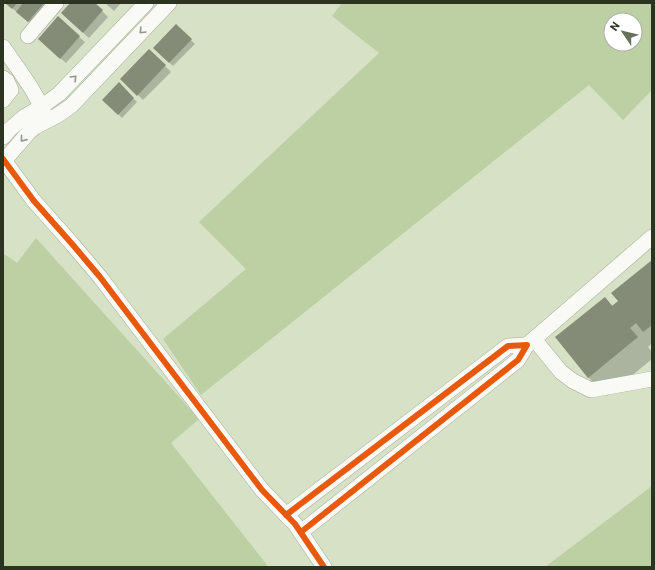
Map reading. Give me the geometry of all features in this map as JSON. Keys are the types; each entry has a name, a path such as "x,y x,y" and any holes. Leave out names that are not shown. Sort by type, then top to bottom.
{"street":[{"path":"28,36 56,3"},
{"path":"146,3 59,94 35,127 3,161 34,201 100,277 262,490 296,524 324,567"},
{"path":"3,137 24,118 44,114 58,115 71,106 170,3"},
{"path":"3,47 30,86 44,114"},
{"path":"3,78 7,81 11,90 3,100"},
{"path":"301,532 518,360 530,342 652,237"},
{"path":"286,515 508,346 530,342"},
{"path":"530,342 561,372 573,381 591,390 652,379"},
{"path":"401,428 412,444"}],"green space":[{"path":"342,3 652,3 652,90 623,120 589,85 201,395 163,339 246,269 199,222 379,53 332,16"},
{"path":"36,238 199,419 171,443 267,565 265,567 3,567 3,253 17,263"},
{"path":"652,486 652,567 545,567"}],"building":[{"path":"5,3 17,3 12,9"},
{"path":"23,3 44,3 28,22 16,12"},
{"path":"70,3 95,3 103,10 83,33 61,13"},
{"path":"58,16 80,36 60,59 38,39"},
{"path":"176,24 192,39 169,63 153,48"},
{"path":"149,49 166,65 137,96 120,79"},
{"path":"119,82 134,98 118,115 102,100"},
{"path":"652,260 652,325 643,332 636,323 630,328 638,337 588,378 555,337 605,297 612,306 618,301 611,293"}],"cycle path":[{"path":"3,159 34,201 100,277 262,490 295,524 324,567"},
{"path":"286,515 508,346 527,345 518,360 301,532"}]}
